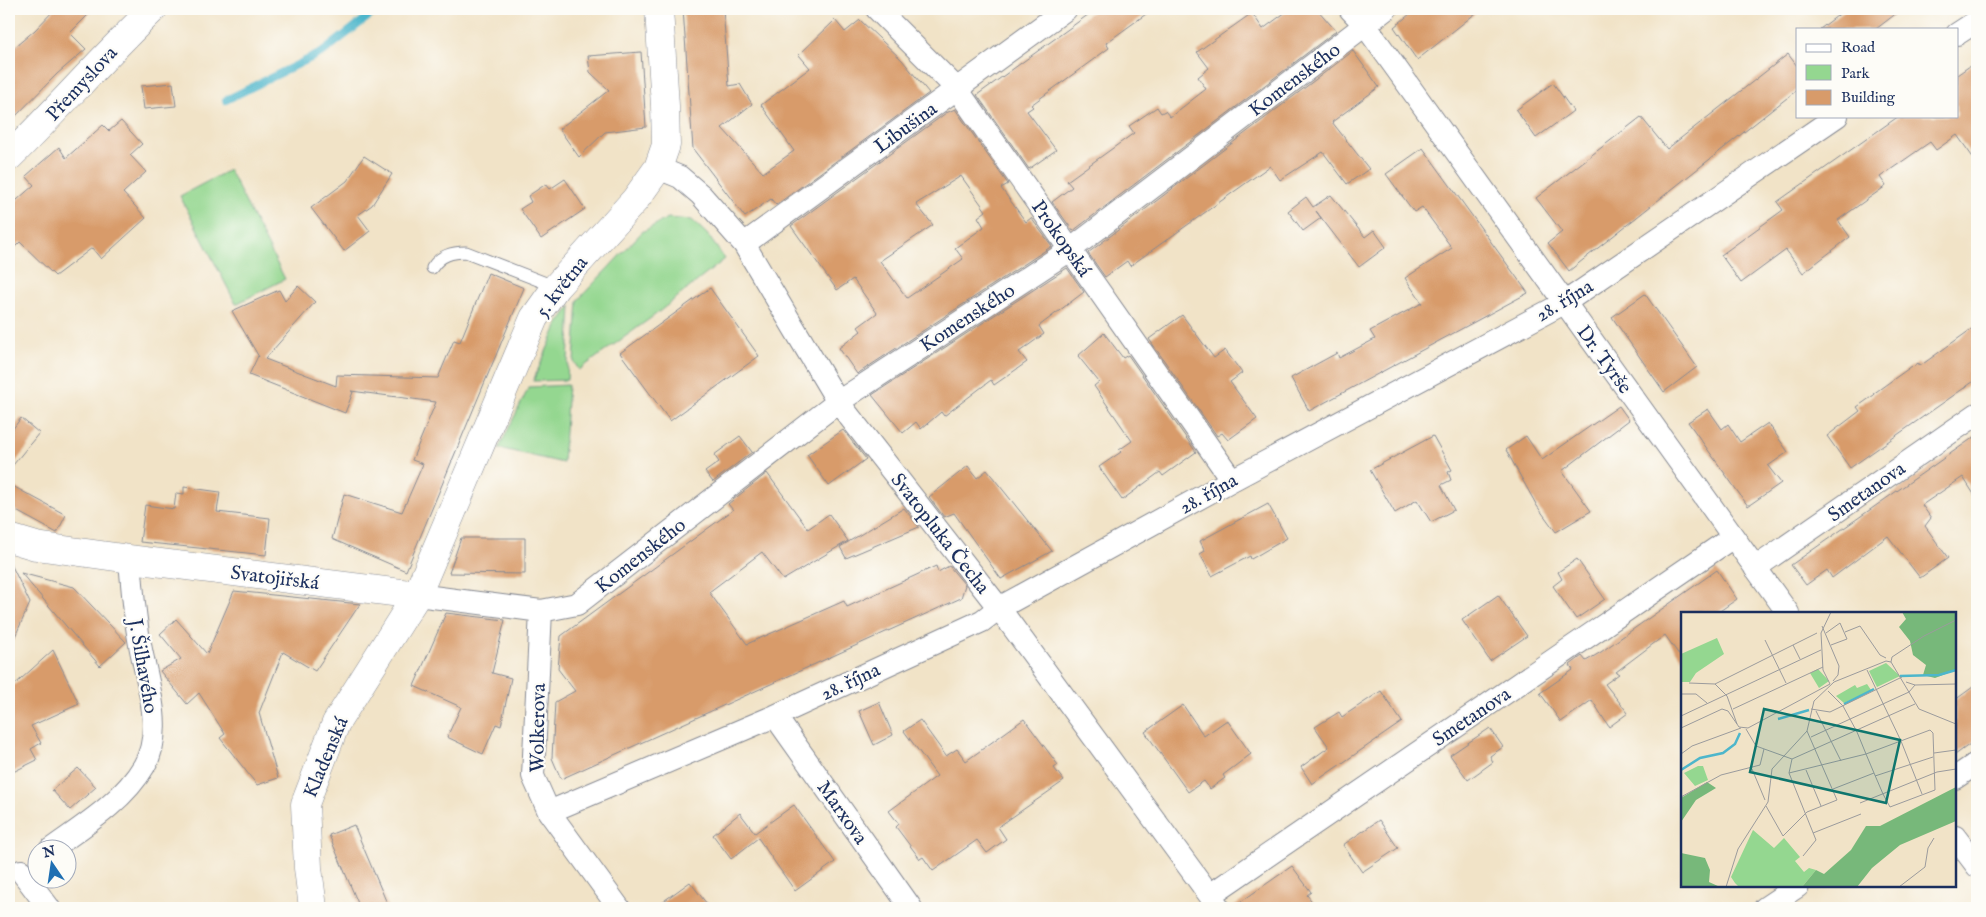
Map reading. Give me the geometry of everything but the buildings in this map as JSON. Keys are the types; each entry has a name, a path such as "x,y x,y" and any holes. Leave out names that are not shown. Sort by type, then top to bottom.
{"street":[{"name":"Přemyslova","path":"9,157 39,128 103,58 153,9"},
{"name":"5. května","path":"417,595 534,318 556,287 635,200 658,168 666,145 658,9"},
{"name":"Prokopská","path":"876,9 957,89 1232,480"},
{"name":"Libušina","path":"744,244 1066,9"},
{"name":"Dr. Tyrše","path":"1350,9 1365,25 1787,612"},
{"name":"Komenského","path":"542,612 577,604 838,402 1070,250 1386,9"},
{"path":"1958,33 1977,21"},
{"name":"28. října","path":"549,812 775,716 982,621 999,608 1232,480 1564,303 1834,118"},
{"name":"Svatopluka Čecha","path":"658,168 680,177 701,195 744,244 838,402 999,608 1214,902"},
{"name":"Smetanova","path":"1755,568 1977,414"},
{"name":"Smetanova","path":"1214,902 1733,537"},
{"name":"Svatojiřská","path":"9,538 36,546 542,612"},
{"name":"J. Šilhavého","path":"64,840 93,819 128,787 145,765 151,748 154,716 132,599 130,559"},
{"name":"Kladenská","path":"313,908 308,868 305,804 336,723 417,595"},
{"name":"Wolkerova","path":"542,612 533,776 549,812 619,908"},
{"name":"Marxova","path":"775,716 911,908"},
{"path":"1956,777 1977,763"},
{"path":"1956,839 1977,866"},
{"path":"22,868 49,908"},
{"path":"1765,908 1796,887"}],"lane":[{"path":"432,268 442,257 454,252 466,252 556,287"}],"green space":[{"path":"229,170 285,279 236,304 180,196"},
{"path":"668,218 692,220 707,234 725,259 655,315 579,370 574,362 578,300 642,232"},
{"path":"571,306 567,380 533,381 559,322"},
{"path":"568,385 563,463 499,448 529,387"}],"waterway":[{"path":"226,100 323,52 378,9"}]}
